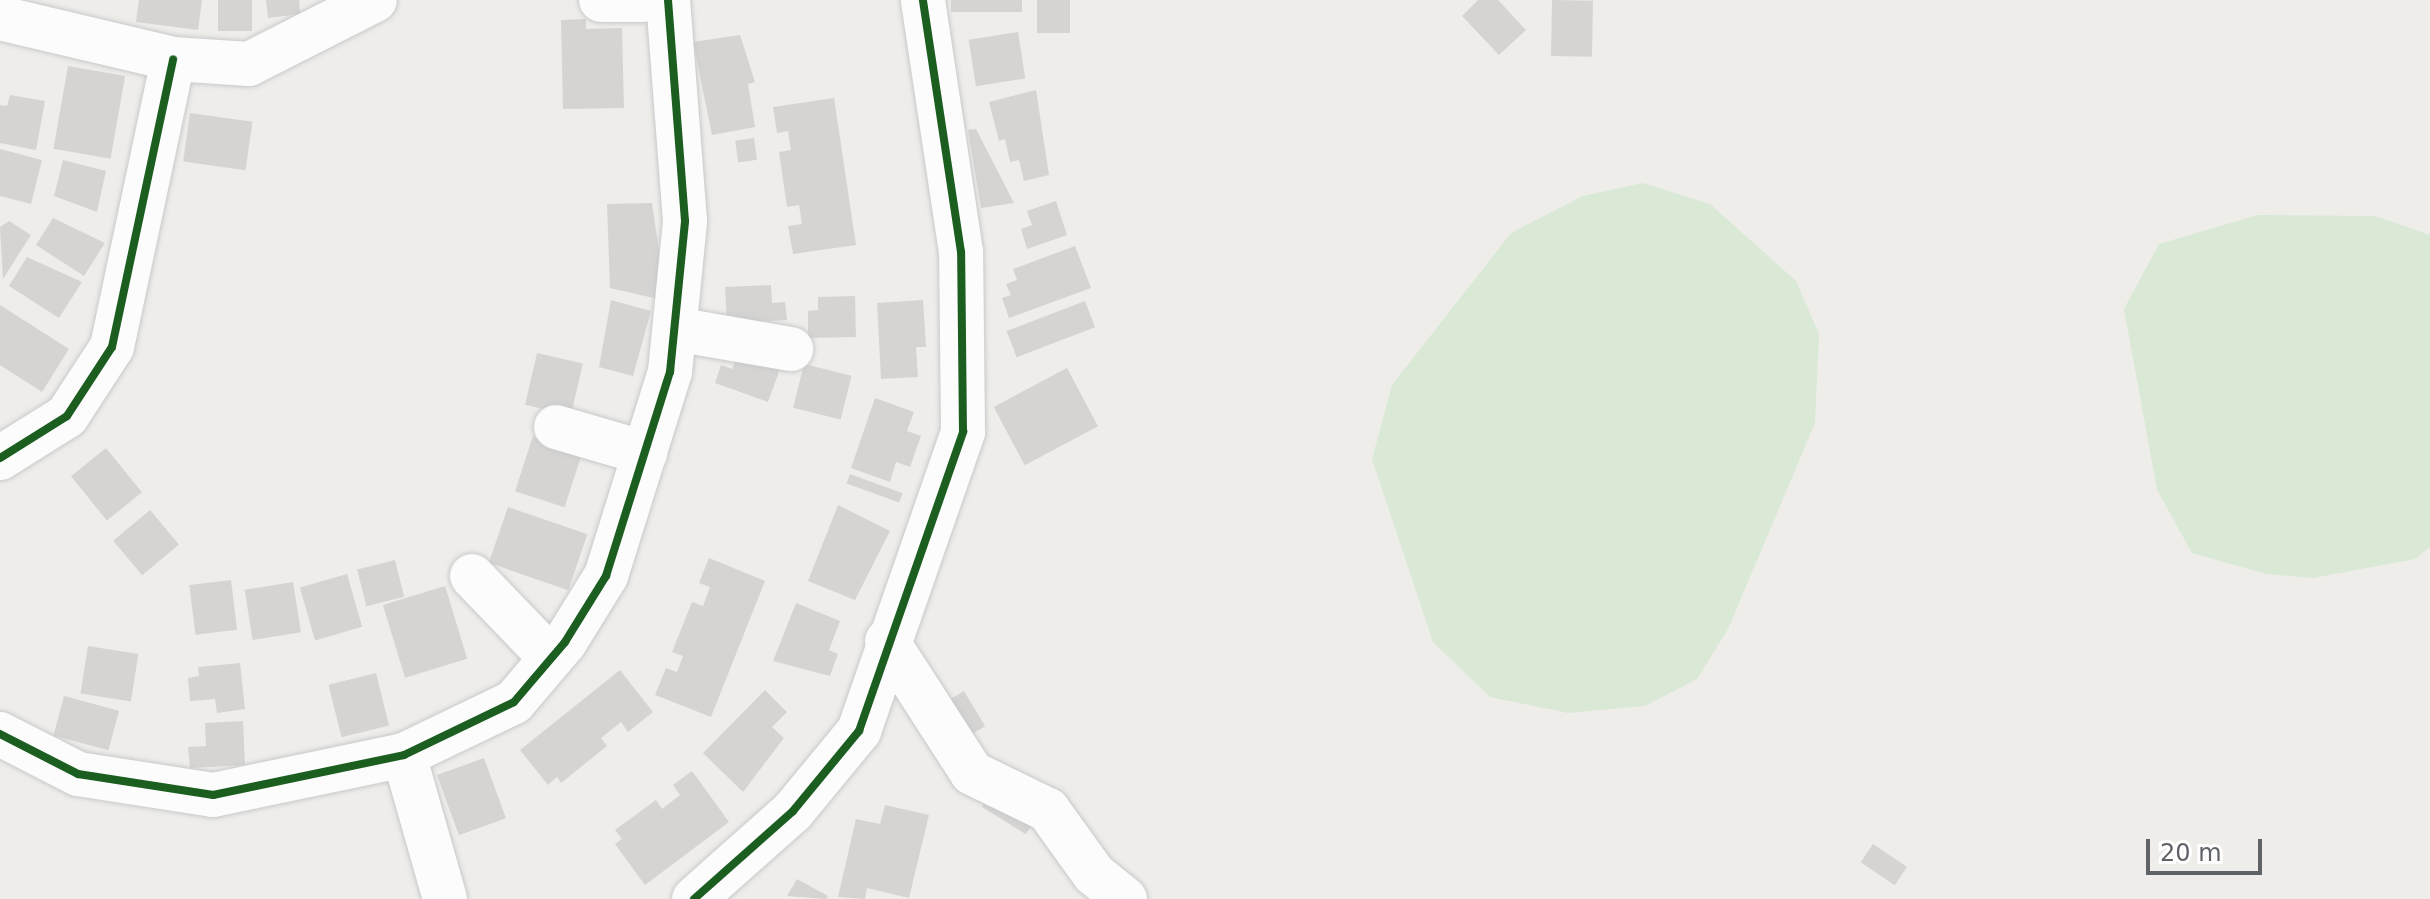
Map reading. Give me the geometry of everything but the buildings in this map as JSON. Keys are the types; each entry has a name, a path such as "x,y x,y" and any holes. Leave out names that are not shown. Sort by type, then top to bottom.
{"street":[{"path":"0,18 173,59 249,64 375,0"},
{"path":"601,0 643,0"},
{"path":"0,734 78,774 213,795 404,755 514,702 551,658 606,576 670,372 685,221 668,0"},
{"path":"694,899 793,811 859,731 887,641 963,432 961,252 923,0"},
{"path":"0,458 67,416 112,347 173,59"},
{"path":"675,329 791,349"},
{"path":"556,427 645,453"},
{"path":"472,576 551,658"},
{"path":"887,641 972,773 1048,810 1094,874 1125,899"},
{"path":"404,755 445,899"}],"green space":[{"path":"1643,183 1710,204 1796,281 1819,334 1815,423 1728,629 1697,679 1645,706 1568,713 1490,697 1433,642 1372,459 1392,385 1511,233 1583,196"},
{"path":"2258,215 2375,216 2430,235 2430,547 2415,559 2313,578 2266,574 2192,553 2157,490 2124,309 2159,244"}],"cycle path":[{"path":"0,734 78,774 213,795 404,755 514,702 565,642 606,576 670,372 685,221 668,0"},
{"path":"694,899 793,811 859,731 963,432 961,252 923,0"},
{"path":"0,458 67,416 112,347 173,59"}]}
